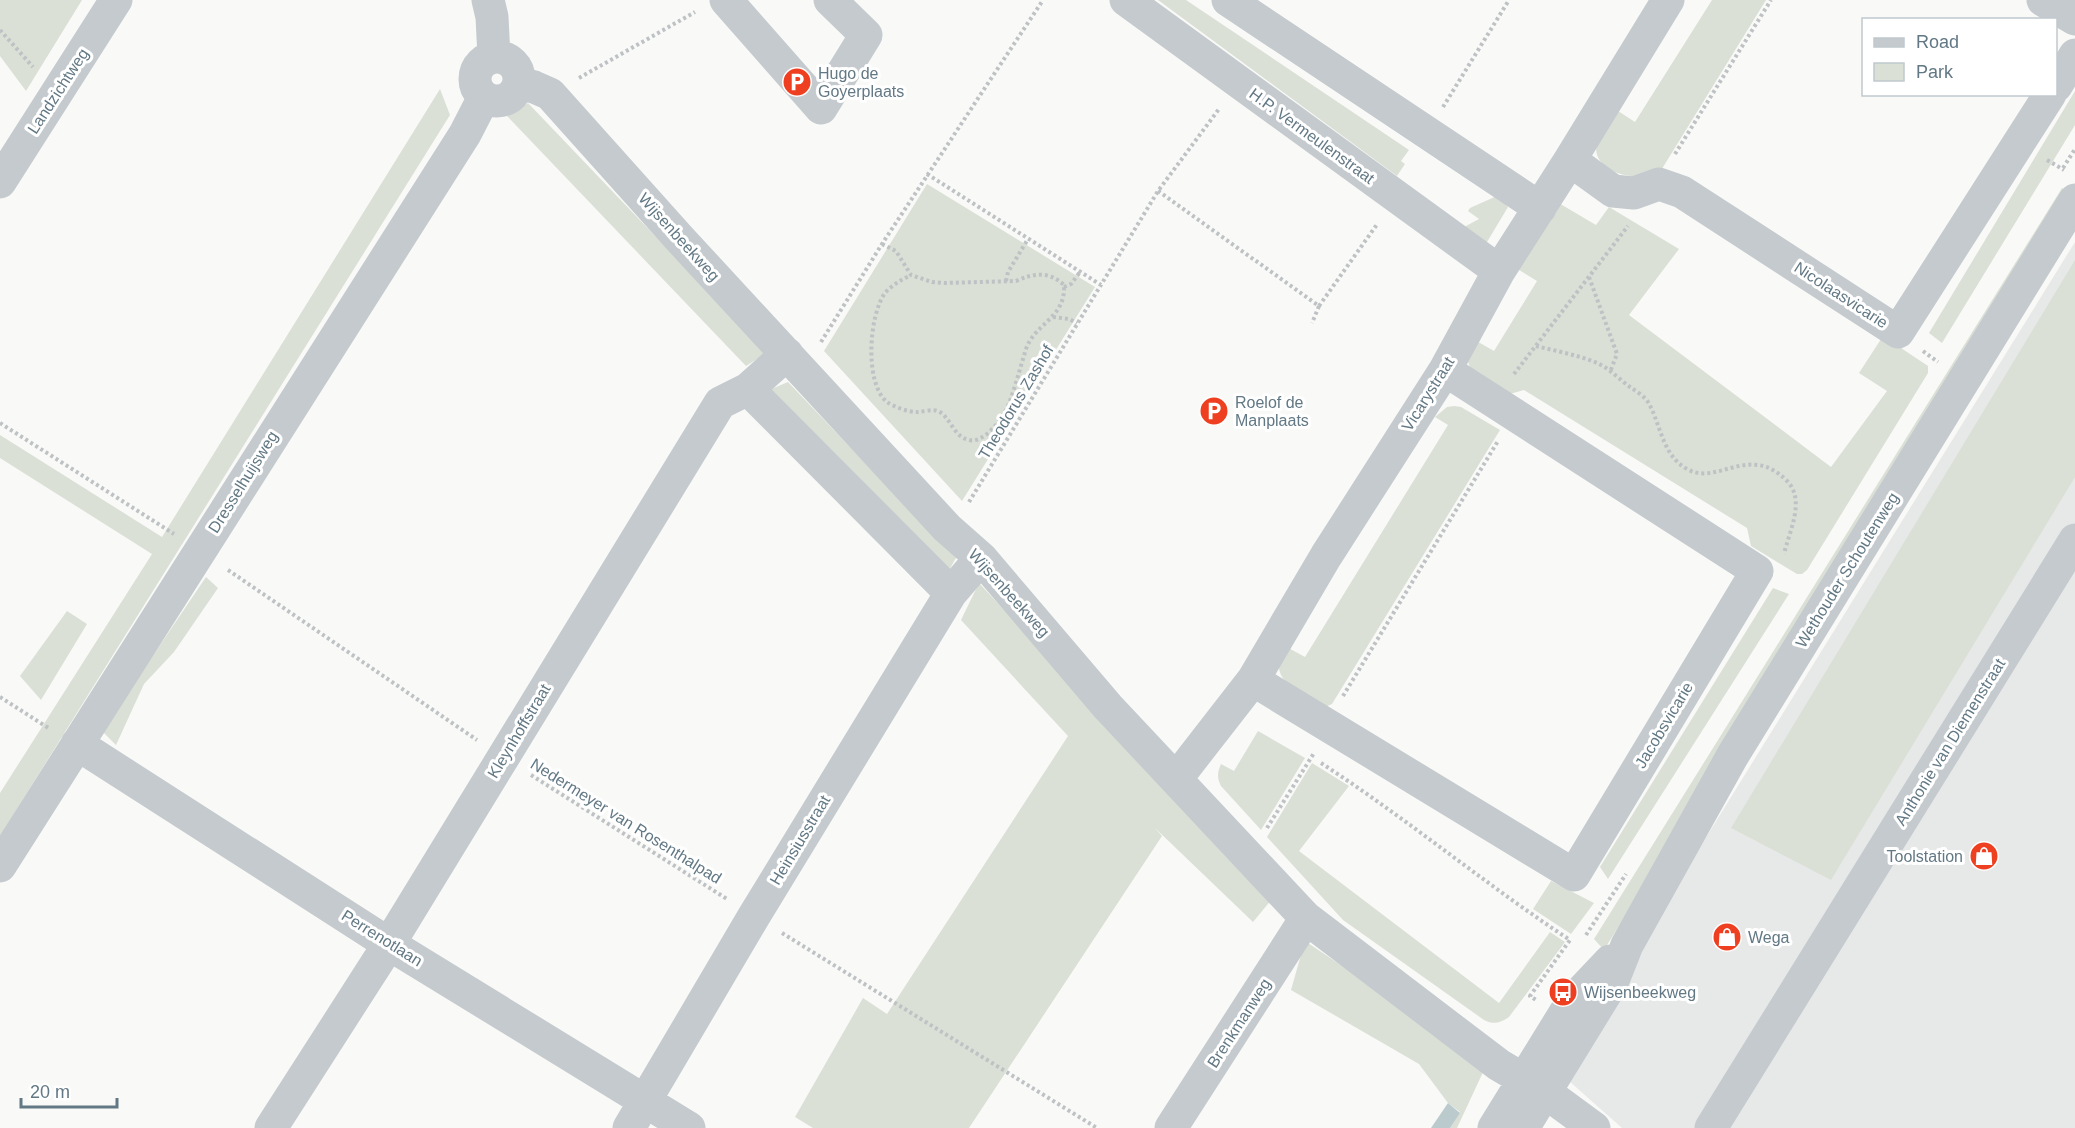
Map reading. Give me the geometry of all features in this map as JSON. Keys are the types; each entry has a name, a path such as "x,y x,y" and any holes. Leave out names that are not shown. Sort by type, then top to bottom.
{"street":[{"name":"Landzichtweg","path":"0,182 116,0"},
{"path":"488,0 492,17 494,57"},
{"path":"715,2 820,108 866,34 830,0"},
{"name":"H.P. Vermeulenstraat","path":"1126,0 1498,271"},
{"path":"1228,0 1540,207"},
{"name":"Vicarystraat","path":"1176,779 1253,680 1326,556 1444,370 1498,271 1570,160 1668,0"},
{"path":"2043,0 2075,19"},
{"path":"2057,83 2075,55"},
{"path":"502,57 516,67 519,83 511,96 498,101 484,97 478,90 475,82 476,73 486,60 502,57"},
{"name":"Wijsenbeekweg","path":"519,83 550,94 947,528 981,558 1108,707 1306,918 1499,1065 1534,1086 1594,1128"},
{"name":"Nicolaasvicarie","path":"1570,160 1613,191 1647,189 1683,192 1898,332 2049,96"},
{"name":"Dresselhuijsweg","path":"0,866 465,134 484,97"},
{"name":"Wethouder Schoutenweg","path":"1494,1128 1534,1086 1612,983 1627,945 1733,755 2075,200"},
{"name":"Kleynhoffstraat","path":"271,1128 389,944 720,403 748,389 793,361"},
{"name":"Jacobsvicarie","path":"1253,680 1574,875 1757,571 1444,370"},
{"path":"748,389 951,593"},
{"name":"Anthonie van Diemenstraat","path":"1712,1128 2075,540"},
{"name":"Heinsiusstraat","path":"629,1128 754,916 951,593 981,558"},
{"name":"Perrenotlaan","path":"78,744 389,944 689,1128"},
{"name":"Brenkmanweg","path":"1171,1128 1306,918"},
{"name":"Wethouder Schoutenweg","path":"1523,1128 1534,1086"}],"path":[{"path":"793,361 823,340 882,243 1042,0"},
{"path":"1427,133 1509,0"},
{"path":"1246,854 1264,833 1331,726 1337,705 1536,346 1639,212 1647,189 1666,168 1771,0"},
{"path":"550,94 715,2"},
{"path":"0,30 56,93"},
{"name":"Theodorus Zashof","path":"947,528 971,499 1158,191 1239,83"},
{"path":"927,174 1101,285"},
{"path":"1158,191 1319,306"},
{"path":"1312,323 1319,306 1396,197"},
{"path":"1006,281 1008,272 1028,239"},
{"path":"882,243 896,251 911,275 932,282 1016,281 1044,273 1056,277 1064,287 1065,295 1053,317 1029,342 1007,408 980,439 971,441 960,437 940,412 932,410 914,412 901,409 887,402 879,391 873,371 871,342 875,317 885,294 898,281 911,275"},
{"path":"1064,287 1071,284 1080,272"},
{"path":"1589,277 1617,354 1610,372"},
{"path":"1053,317 1069,319 1077,323"},
{"path":"1536,346 1598,364 1647,400 1665,445 1675,460 1690,471 1704,473 1744,465 1760,465 1776,472 1789,482 1797,505 1782,561"},
{"name":"Nedermeyer van Rosenthalpad","path":"0,423 170,531 503,758 1097,1128"},
{"path":"0,697 78,744"},
{"path":"1311,757 1352,783 1522,908 1570,940 1530,996 1542,1004"}],"shaded area":[{"path":"2075,242 2075,1128 1622,1128 1560,1073"},
{"path":"1448,1103 1460,1113 1450,1128 1431,1128"}],"green space":[{"path":"0,0 82,0 26,91 0,56"},
{"path":"1158,0 1186,0 1409,150 1401,161 1405,164 1397,176"},
{"path":"1712,0 1766,0 1660,172 1629,176 1608,168 1598,158 1596,151 1602,131 1615,109 1635,122"},
{"path":"440,89 450,115 0,836 0,793 152,554 0,458 0,435 162,537"},
{"path":"2075,91 2075,125 1942,343 1929,333"},
{"path":"528,103 767,353 746,366 507,116"},
{"path":"927,184 1095,287 962,501 824,351"},
{"path":"2062,188 2069,194 1604,950 1594,939"},
{"path":"1499,195 1508,207 1484,247 1453,233 1479,219 1468,211 1470,208"},
{"path":"1557,202 1596,225 1609,207 1679,249 1629,315 1831,467 1887,391 1859,373 1883,336 1928,366 1928,373 1807,570 1802,574 1797,574 1751,546 1747,528 1524,390 1506,395 1471,370 1467,359 1473,339 1494,351 1537,281 1516,268"},
{"path":"2075,260 2075,477 1831,880 1731,828"},
{"path":"788,382 928,529 957,556 948,572 769,390"},
{"path":"1447,407 1461,407 1500,430 1332,704 1325,707 1285,681 1279,665 1283,645 1305,657 1448,425 1435,417"},
{"path":"206,577 218,588 174,652 144,684 116,745 102,731"},
{"path":"979,583 1272,899 1253,922 1155,828 1162,836 969,1128 813,1128 795,1117 863,998 887,1014 1068,736 961,620"},
{"path":"1773,588 1789,594 1608,879 1600,867"},
{"path":"67,611 87,624 41,700 20,676"},
{"path":"1258,731 1305,758 1261,830 1221,786 1218,775 1221,764 1234,771"},
{"path":"1312,763 1349,786 1299,851 1499,1003 1550,932 1565,942 1509,1017 1497,1023 1484,1020 1343,920 1267,837"},
{"path":"1551,881 1594,903 1571,934 1533,909"},
{"path":"1305,941 1436,1029 1484,1070 1457,1128 1450,1128 1460,1112 1448,1103 1419,1064 1291,990"}],"place":[{"name":"Hugo de Goyerplaats","path":"797,82"},
{"name":"Roelof de Manplaats","path":"1214,411"},
{"name":"Toolstation","path":"1984,856"},
{"name":"Wega","path":"1727,937"},
{"name":"Wijsenbeekweg","path":"1563,992"}]}
